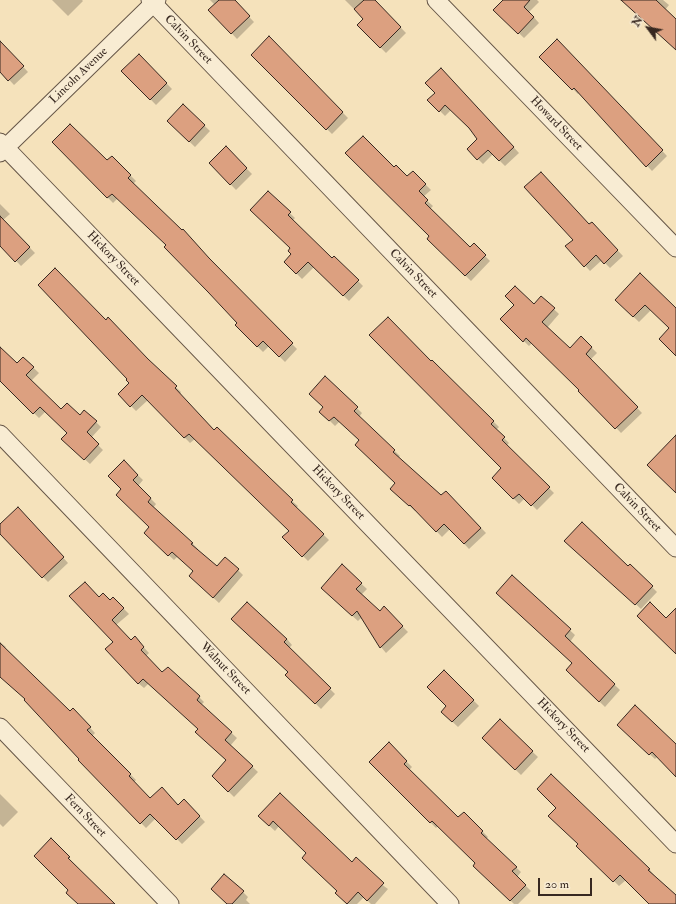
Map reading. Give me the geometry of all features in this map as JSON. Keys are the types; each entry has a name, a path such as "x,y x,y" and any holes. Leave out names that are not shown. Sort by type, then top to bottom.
{"street":[{"name":"Howard Street","path":"436,0 676,248"},
{"name":"Lincoln Avenue","path":"2,147 154,1"},
{"name":"Calvin Street","path":"154,1 676,548"},
{"name":"Hickory Street","path":"2,147 676,844"},
{"name":"Walnut Street","path":"0,434 450,904"},
{"name":"Fern Street","path":"0,727 170,904"}],"building":[{"path":"219,0 235,0 250,16 231,34 208,10"},
{"path":"364,0 375,0 401,27 380,48 357,25 363,19 354,9"},
{"path":"503,0 530,0 524,7 534,17 518,34 493,10"},
{"path":"621,0 656,0 676,19 676,50"},
{"path":"269,36 343,112 326,130 251,55"},
{"path":"557,39 663,150 646,167 574,88 572,90 539,57"},
{"path":"0,41 24,66 8,81 0,72"},
{"path":"139,54 167,83 150,100 121,71"},
{"path":"441,68 514,147 499,161 488,150 477,160 467,149 477,139 469,128 445,105 439,112 427,100 435,93 425,83"},
{"path":"183,104 205,125 189,142 167,121"},
{"path":"70,124 107,160 112,156 131,175 128,178 182,230 183,229 209,258 293,343 279,357 263,341 257,347 235,325 237,323 164,247 166,245 112,194 107,198 52,142"},
{"path":"363,136 394,167 396,165 407,176 413,171 426,184 419,191 428,200 425,203 470,247 474,243 486,255 465,276 427,239 429,236 345,153"},
{"path":"226,146 247,168 230,185 209,163"},
{"path":"541,172 589,224 592,222 618,250 604,264 596,255 584,267 565,246 573,240 524,187"},
{"path":"268,191 291,212 288,215 332,258 334,256 359,280 343,296 308,262 296,274 284,262 291,254 288,251 290,248 250,210"},
{"path":"0,216 30,247 15,262 0,246"},
{"path":"55,268 106,320 108,317 148,359 177,386 175,388 214,430 217,427 293,500 291,502 324,534 302,557 282,537 289,531 189,434 184,438 142,395 130,407 118,394 129,383 126,380 127,379 38,285"},
{"path":"640,273 676,308 676,356 659,339 669,328 645,305 633,317 615,300"},
{"path":"515,286 534,304 541,296 555,308 542,322 570,348 581,336 592,347 586,354 638,407 615,429 578,391 579,390 526,338 523,342 500,319 514,305 505,296"},
{"path":"388,317 431,361 432,360 494,421 491,424 505,437 502,440 550,487 531,506 519,494 513,499 492,478 501,468 369,335"},
{"path":"0,347 17,363 23,357 34,367 26,375 61,409 67,403 80,415 84,410 97,421 87,432 99,444 84,460 61,439 67,433 40,407 33,414 0,381"},
{"path":"325,376 358,407 354,411 395,450 393,452 441,495 446,491 481,528 464,544 444,524 436,532 410,505 409,506 390,489 395,483 355,445 359,440 334,417 329,421 319,412 323,407 309,394"},
{"path":"676,435 676,493 647,465"},
{"path":"124,460 138,475 133,480 151,498 148,502 193,543 191,544 217,566 225,557 239,569 213,598 189,576 193,571 172,552 168,556 144,533 149,527 116,495 121,489 108,476"},
{"path":"18,507 64,557 42,578 0,534 0,524"},
{"path":"582,522 628,566 630,564 653,586 635,605 564,541"},
{"path":"342,564 362,583 356,589 380,611 384,606 403,626 380,648 357,611 352,616 321,588"},
{"path":"512,575 571,629 565,636 615,684 599,702 566,670 572,663 496,593"},
{"path":"85,582 99,597 103,593 110,600 113,597 124,608 112,620 131,640 135,636 144,647 141,650 162,672 168,667 200,696 197,700 232,732 225,740 253,766 228,792 212,776 226,760 195,732 198,729 143,679 138,684 105,649 113,642 69,596"},
{"path":"247,602 287,639 284,642 331,688 315,704 285,675 288,672 231,619"},
{"path":"650,602 666,618 676,608 676,654 637,616"},
{"path":"0,643 70,711 73,708 91,727 87,730 131,774 129,776 150,798 162,787 178,805 184,799 200,816 176,840 150,814 140,824 78,760 79,759 24,700 25,699 0,677"},
{"path":"444,670 474,700 452,722 441,712 446,706 427,687"},
{"path":"635,705 676,744 676,777 652,752 649,755 617,725"},
{"path":"500,719 533,751 515,770 482,738"},
{"path":"389,742 407,761 404,764 458,817 464,812 483,831 481,833 517,867 512,871 526,885 510,901 473,866 475,863 432,821 430,823 369,762"},
{"path":"551,774 650,869 648,870 676,895 676,904 649,904 620,875 613,882 576,846 578,844 548,816 556,808 537,789"},
{"path":"280,793 352,862 356,857 384,883 367,901 358,892 347,904 335,893 337,891 302,858 306,853 273,821 269,826 258,816"},
{"path":"51,838 70,857 68,858 115,904 78,904 66,893 68,890 34,856"},
{"path":"224,874 244,891 232,904 227,904 211,889"}]}
